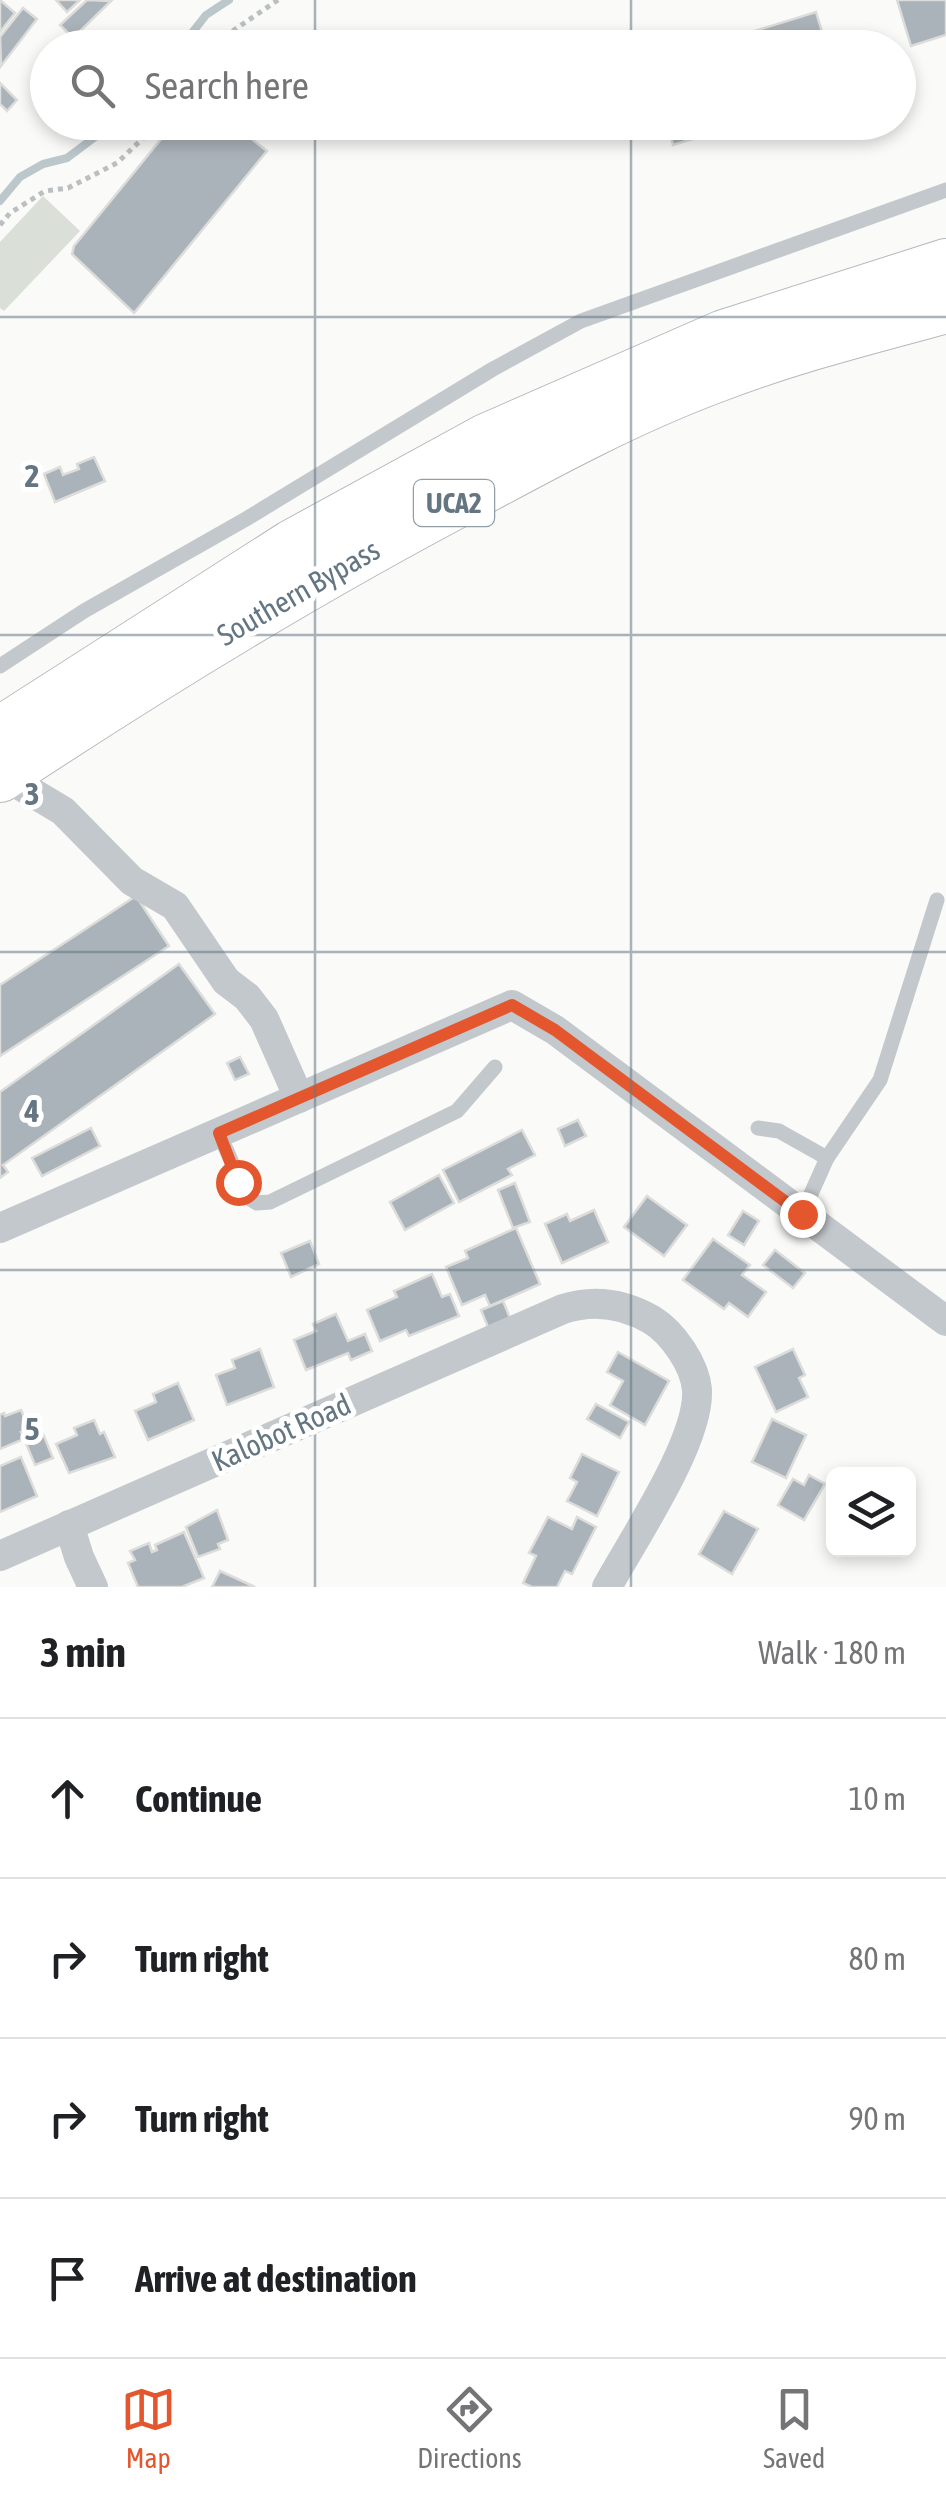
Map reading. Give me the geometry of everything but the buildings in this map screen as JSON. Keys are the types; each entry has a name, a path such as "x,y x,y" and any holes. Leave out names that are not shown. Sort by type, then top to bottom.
{"highway":[{"name":"Southern Bypass","path":"1,761 292,545 486,439 724,335 946,264"},
{"name":"Southern Bypass","path":"1,761 135,688 374,546 591,431 713,378 946,308"}],"street":[{"path":"1,761 63,811 132,881 175,906 226,981 264,1019 299,1098"},
{"path":"0,1228 512,1005 555,1030 946,1321"},
{"name":"Kalobot Road","path":"0,1556 563,1309 584,1302 605,1303 655,1322 682,1351 697,1389 679,1457 606,1587"},
{"path":"69,1526 93,1587"}],"lane":[{"path":"0,666 84,612 581,320 946,190"},
{"path":"802,1214 827,1158 880,1080 937,900"},
{"path":"219,1133 248,1198 256,1203 270,1202 457,1112 495,1068"},
{"path":"758,1128 778,1132 827,1158"}],"path":[{"path":"234,30 278,0"},
{"path":"0,225 10,212 45,190 68,188 117,163 141,140"}],"shaded area":[{"path":"43,196 80,231 4,311 0,308 0,242"}],"waterway":[{"path":"194,30 206,15 229,0"},
{"path":"0,201 20,177 43,164 67,158 91,140"}],"route":[{"path":"238,1182 219,1133 512,1005 555,1030 802,1214"}]}
